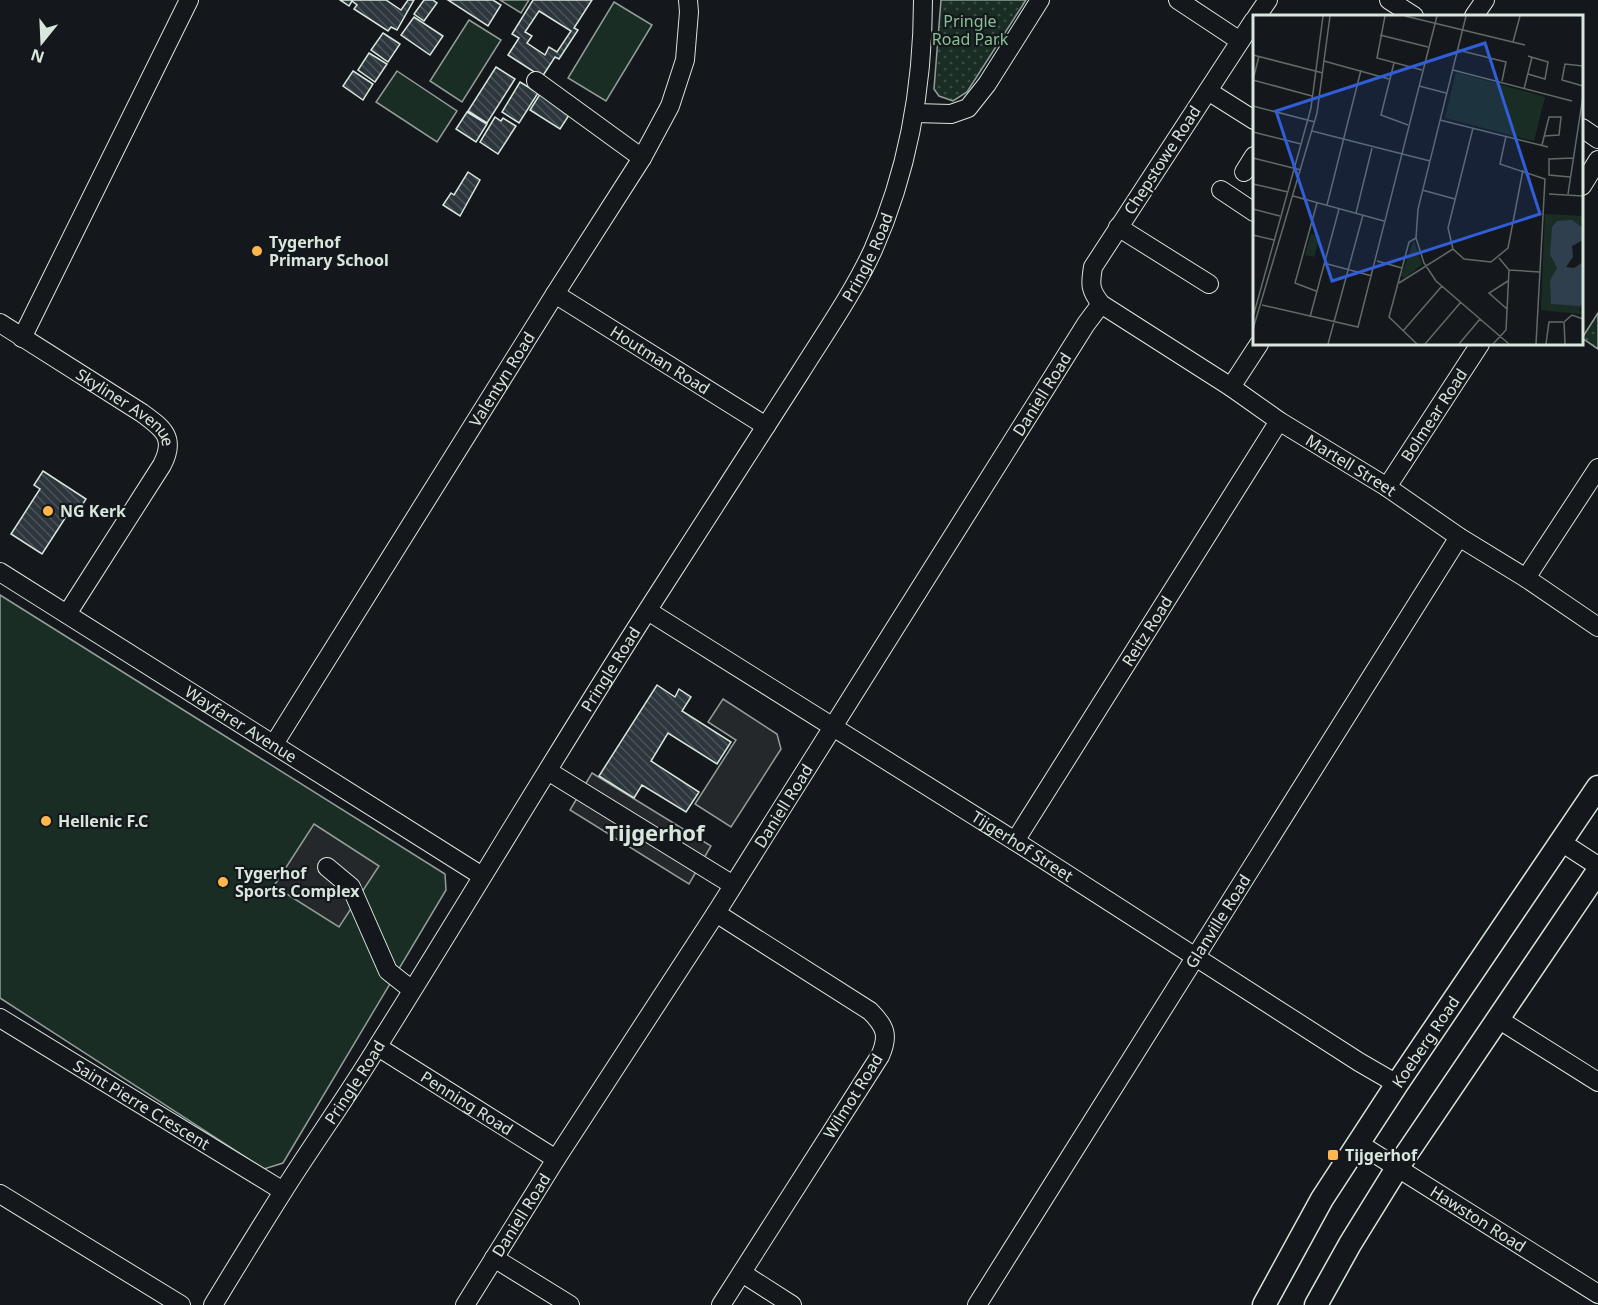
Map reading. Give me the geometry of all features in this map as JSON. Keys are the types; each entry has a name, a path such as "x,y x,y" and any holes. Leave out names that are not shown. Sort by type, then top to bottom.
{"main road":[{"name":"Koeberg Road","path":"1264,1305 1322,1199 1358,1143 1598,787"},
{"path":"1316,1305 1345,1252 1397,1168 1598,871"}],"street":[{"path":"22,338 189,0"},
{"name":"Valentyn Road","path":"274,744 642,158 670,106 685,60 688,0"},
{"name":"Pringle Road","path":"213,1305 283,1191 378,1047 482,876 840,308 872,251 899,177 915,113 922,51 923,0"},
{"path":"915,113 951,114 968,108 987,84 1040,0"},
{"path":"1178,0 1240,41"},
{"name":"Chepstowe Road","path":"1258,15 1268,0"},
{"path":"1389,0 1412,15"},
{"path":"1475,15 1485,0"},
{"name":"Chepstowe Road","path":"1101,304 1093,294 1090,282 1093,267 1253,22"},
{"path":"536,81 642,158"},
{"path":"1208,91 1253,119"},
{"path":"1583,129 1598,139"},
{"path":"1244,172 1253,158"},
{"path":"1583,183 1598,160"},
{"path":"1221,190 1253,211"},
{"path":"1118,227 1209,284"},
{"name":"Houtman Road","path":"555,294 766,426"},
{"name":"Martell Street","path":"1101,304 1231,387 1279,421 1387,487 1459,537 1526,578 1598,627"},
{"name":"Daniell Road","path":"465,1305 556,1159 716,913 1086,324 1101,304"},
{"name":"Skyliner Avenue","path":"0,324 160,426 168,438 169,449 162,465 67,614"},
{"path":"1231,387 1258,345"},
{"name":"Bolmear Road","path":"1387,487 1479,345"},
{"name":"Reitz Road","path":"1015,841 1279,421"},
{"path":"1526,578 1598,468"},
{"name":"Glanville Road","path":"977,1305 1459,537"},
{"name":"Wayfarer Avenue","path":"0,572 482,876"},
{"name":"Tijgerhof Street","path":"648,611 1397,1084"},
{"path":"548,771 733,885"},
{"path":"1561,842 1598,866"},
{"path":"327,867 351,887 388,971 412,990"},
{"name":"Wilmot Road","path":"716,913 870,1011 880,1020 885,1033 885,1044 880,1056 721,1305"},
{"name":"Saint Pierre Crescent","path":"0,1018 283,1191"},
{"path":"1498,1019 1598,1082"},
{"name":"Penning Road","path":"378,1047 556,1159"},
{"name":"Hawston Road","path":"1358,1143 1598,1294"},
{"path":"0,1194 181,1305"},
{"path":"494,1258 570,1305"},
{"path":"742,1273 792,1305"}],"green space":[{"path":"500,0 529,0 521,13"},
{"name":"Pringle Road Park","path":"941,0 1026,0 967,92 953,101 939,96 934,89"},
{"path":"614,2 652,25 606,101 568,78"},
{"path":"469,20 501,40 462,102 430,81"},
{"path":"397,71 457,111 437,142 376,102"},
{"path":"1598,313 1598,349 1583,336"},
{"name":"Tygerhof Sports Complex","path":"0,595 445,874 446,890 283,1163 264,1169 0,998"}],"shaded area":[{"path":"723,699 777,734 781,749 731,827 695,804 736,740 708,722"},
{"path":"592,773 711,846 689,884 570,810"},
{"path":"314,824 379,866 339,927 274,886"}],"building":[{"path":"340,0 386,0 401,10 408,0 414,0 397,30 391,27 388,31 354,9 357,5 352,1 349,6"},
{"path":"424,0 433,0 437,3 424,21 414,14"},
{"path":"448,0 493,0 501,5 488,26"},
{"path":"533,0 592,0 574,28 578,30 559,59 555,57 542,77 508,55 519,38 512,34","holes":["539,11 571,31 557,52 549,47 545,55 527,43 532,36 525,32"]},
{"path":"414,17 443,36 430,55 401,35"},
{"path":"383,33 400,44 388,62 371,50"},
{"path":"369,53 387,64 375,82 358,70"},
{"path":"496,67 515,79 487,123 468,111"},
{"path":"353,71 373,84 363,100 343,86"},
{"path":"520,82 538,93 519,123 502,112"},
{"path":"542,91 573,109 560,129 530,110"},
{"path":"467,112 487,124 476,142 456,129"},
{"path":"495,117 501,121 503,118 516,126 498,154 480,142"},
{"path":"468,172 480,180 460,216 443,205 451,193 454,195"},
{"name":"NG Kerk","path":"43,471 86,499 77,513 71,509 42,554 11,534 40,489 34,485"},
{"path":"657,685 675,697 679,689 691,697 682,711 731,742 717,764 668,733 651,761 699,792 686,812 642,785 634,798 599,776"}],"place":[{"name":"Tygerhof Primary School","path":"257,251"},
{"name":"NG Kerk","path":"48,511"},
{"name":"Hellenic F.C","path":"46,821"},
{"name":"Tygerhof Sports Complex","path":"223,882"},
{"name":"Tijgerhof","path":"1333,1155"}],"district":[{"name":"Tijgerhof","path":"655,832"}]}
